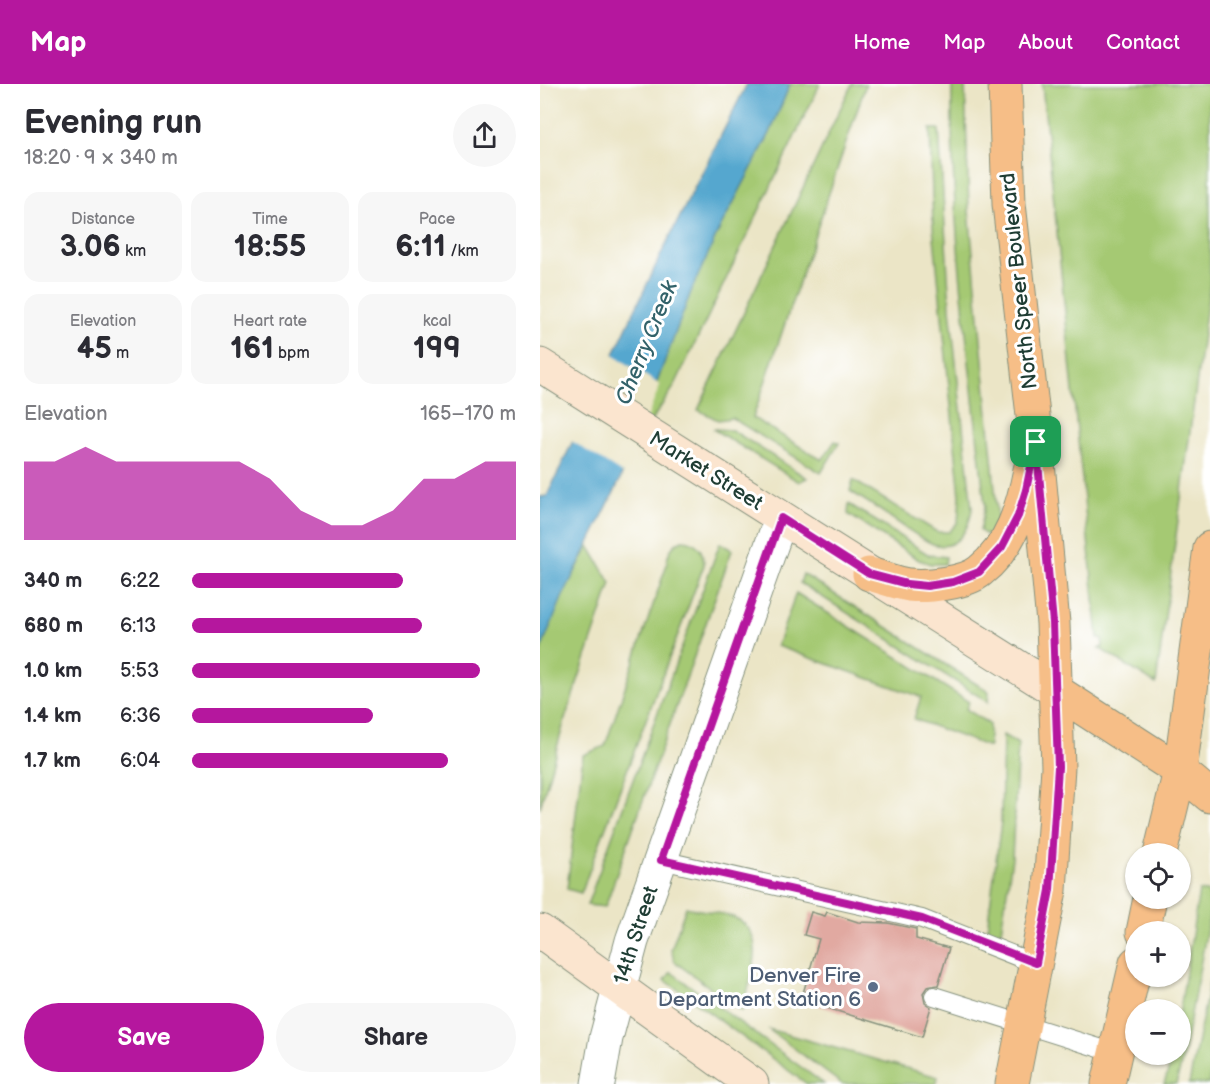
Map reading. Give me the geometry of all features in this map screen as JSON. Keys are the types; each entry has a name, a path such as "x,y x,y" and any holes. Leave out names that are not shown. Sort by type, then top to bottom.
{"main road":[{"name":"North Speer Boulevard","path":"1005,84 1009,204 1036,442 1053,623 1058,767 1050,890 1012,1084"},
{"name":"Market Street","path":"550,371 1056,691"},
{"path":"869,574 907,584 927,586 953,582 979,572 1002,547 1018,516 1036,442"},
{"path":"1163,843 1179,771 1210,548"},
{"path":"1056,691 1179,771 1210,796"},
{"path":"540,931 752,1084"},
{"path":"1112,1069 1131,987"}],"street":[{"name":"14th Street","path":"598,1084 606,1038 632,941 781,518"}],"lane":[{"path":"661,860 922,919 1036,963"},
{"path":"934,996 1024,1024 1112,1069"}],"green space":[{"path":"790,84 820,84 674,387 631,451 692,289 718,232 770,133"},
{"path":"852,84 866,84 753,418 822,460 835,441 839,443 821,473 732,418 718,420 698,410"},
{"path":"952,84 965,84 969,211 998,522 993,539 980,531 985,506 958,243 952,137"},
{"path":"1042,84 1210,84 1210,283 1156,684 1099,648 1103,647 1102,638 1098,638"},
{"path":"930,129 939,129 950,308 972,509 965,531 960,537 949,545 941,546 919,537 850,491 853,480 937,532 949,532 958,522 960,496 933,227"},
{"path":"713,429 732,430 807,478 799,482"},
{"path":"849,504 929,555 946,557 945,564 931,564 919,560 848,514"},
{"path":"682,540 692,542 699,547 704,565 581,893 567,889 583,755 605,746 667,564 669,552 675,544"},
{"path":"720,543 732,550 605,907 587,905"},
{"path":"589,546 611,583 565,719 540,808 540,652 561,598"},
{"path":"803,574 989,692 988,702 800,583"},
{"path":"796,593 969,702 966,709 989,724 989,747 914,719 921,697 777,646"},
{"path":"1003,735 1018,744 1012,858 1001,931 986,937 1001,822"},
{"path":"1199,891 1210,893 1210,913 1191,1014 1191,999 1182,999 1184,987 1191,987 1191,941"},
{"path":"686,907 733,917 745,924 752,934 755,959 742,1011 675,962 671,950"},
{"path":"671,972 824,1084 807,1084 665,980"},
{"path":"1210,980 1210,1084 1189,1084"},
{"path":"768,1029 938,1077 936,1084 842,1084"},
{"path":"1170,1065 1181,1065 1176,1084 1164,1084"}],"water":[{"name":"Cherry Creek","path":"747,84 790,84 770,133 718,232 692,289 619,482 562,598 540,652 540,497 547,496 664,248"}],"pier":[{"path":"612,354 660,385 625,475 570,440"}],"building":[{"path":"811,912 825,916 827,912 858,922 888,923 916,929 916,939 949,948 938,985 927,987 923,993 925,1003 931,1007 922,1037 801,1000 819,939 804,935"}],"place":[{"name":"Denver Fire Department Station 6","path":"873,987"}],"route":[{"path":"1036,442 1053,623 1058,767 1050,890 1036,963 922,919 661,860 781,518 869,574 907,584 927,586 953,582 979,572 1002,547 1018,516 1036,442"}]}
